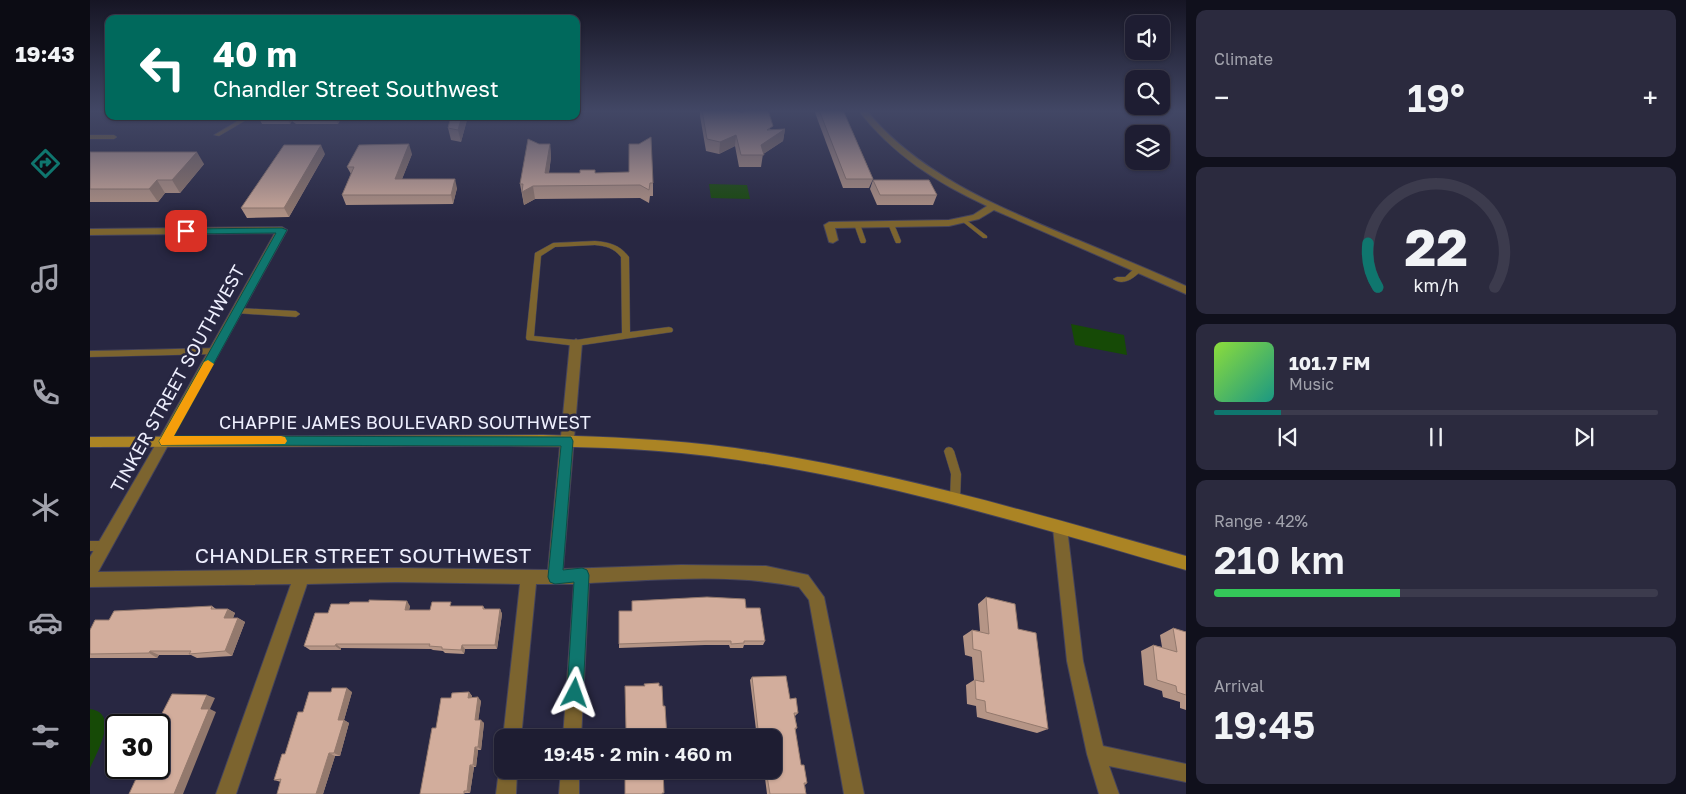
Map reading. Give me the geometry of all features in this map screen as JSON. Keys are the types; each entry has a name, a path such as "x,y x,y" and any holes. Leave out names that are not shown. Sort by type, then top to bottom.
{"street":[{"path":"897,147 910,158 949,182 994,206 1186,290"},
{"path":"834,240 829,225 949,223 965,221 976,217 994,206"},
{"name":"TINKER STREET SOUTHWEST","path":"90,232 282,230 165,441 97,546 90,571"},
{"path":"555,577 576,342"},
{"name":"CHAPPIE JAMES BOULEVARD SOUTHWEST","path":"90,442 567,441 673,447 762,458 879,481 955,499 1186,563"},
{"path":"1060,528 1075,661 1096,754 1109,794"},
{"name":"CHANDLER STREET SOUTHWEST","path":"90,580 396,575 555,577 681,572 766,573 803,580 816,597 854,794"},
{"path":"573,729 582,575"},
{"path":"226,794 302,576"},
{"path":"513,729 529,577"},
{"path":"1096,754 1186,773"},
{"path":"506,794 507,779"},
{"path":"569,794 570,779"}],"lane":[{"path":"965,221 984,238"},
{"path":"857,224 863,241"},
{"path":"891,224 898,241"},
{"path":"626,335 625,257 622,252 615,247 600,243 562,244 546,248 538,254 530,338 576,342 669,330"},
{"path":"1117,279 1127,279 1139,269"},
{"path":"238,311 296,314"},
{"path":"90,354 216,351"},
{"path":"949,451 956,474 955,499"}],"green space":[{"path":"709,184 747,185 750,199 711,198"},
{"path":"1071,324 1124,335 1127,355 1075,345"},
{"path":"90,709 99,712 104,718 105,725 101,743 90,768"}],"building":[{"path":"283,147 320,147 284,208 241,208"},
{"path":"358,147 408,147 395,179 455,179 451,195 342,195 354,167 347,167"},
{"path":"527,147 549,147 545,173 580,173 580,170 595,170 595,173 629,172 629,147 651,147 653,183 650,183 649,190 640,185 533,186 522,192 523,184 520,184"},
{"path":"739,147 762,147 764,155 741,155"},
{"path":"833,147 859,147 873,179 846,179"},
{"path":"90,152 197,152 172,180 157,180 149,189 90,189"},
{"path":"873,180 929,180 937,195 880,195"},
{"path":"707,597 745,599 746,608 760,608 765,641 744,641 744,643 731,644 731,641 706,641 619,644 619,611 632,611 632,601"},
{"path":"986,597 1015,604 1018,629 1036,633 1048,729 986,712 985,701 976,699 975,680 984,682 981,651 973,649 972,630 989,634"},
{"path":"369,600 407,601 405,610 430,610 432,602 451,602 450,606 483,606 483,609 500,609 495,645 462,645 461,650 442,649 442,647 429,646 430,644 304,646 315,613 328,613 331,604 369,602"},
{"path":"212,606 211,609 228,609 224,618 238,618 225,651 189,654 191,651 90,654 90,630 95,620 109,620 114,611"},
{"path":"1173,628 1186,632 1186,695 1177,692 1176,686 1157,680 1153,645 1177,652"},
{"path":"786,676 790,699 796,698 798,713 794,713 797,728 795,728 801,765 804,765 807,783 804,783 806,794 770,794 768,779 782,779 782,729 758,729 752,677"},
{"path":"659,683 659,686 662,686 666,729 626,729 625,686 645,686 644,684"},
{"path":"332,688 347,688 338,720 344,720 334,753 329,753 316,794 277,794 281,779 274,780 282,754 285,754 298,712 303,712 309,692 331,692"},
{"path":"469,692 468,698 478,697 475,720 481,720 478,747 475,747 473,765 470,765 467,791 464,791 464,794 420,794 432,728 436,728 441,698 451,698 452,693"},
{"path":"172,694 207,695 201,709 209,709 174,794 129,794 136,779 170,779 170,714 162,714"},
{"path":"625,779 663,779 664,793 662,794 625,794"}],"slow traffic":[{"path":"208,364 165,441 281,441"}],"route":[{"path":"186,231 282,230 165,441 567,441 555,577 582,575 575,693"}]}
